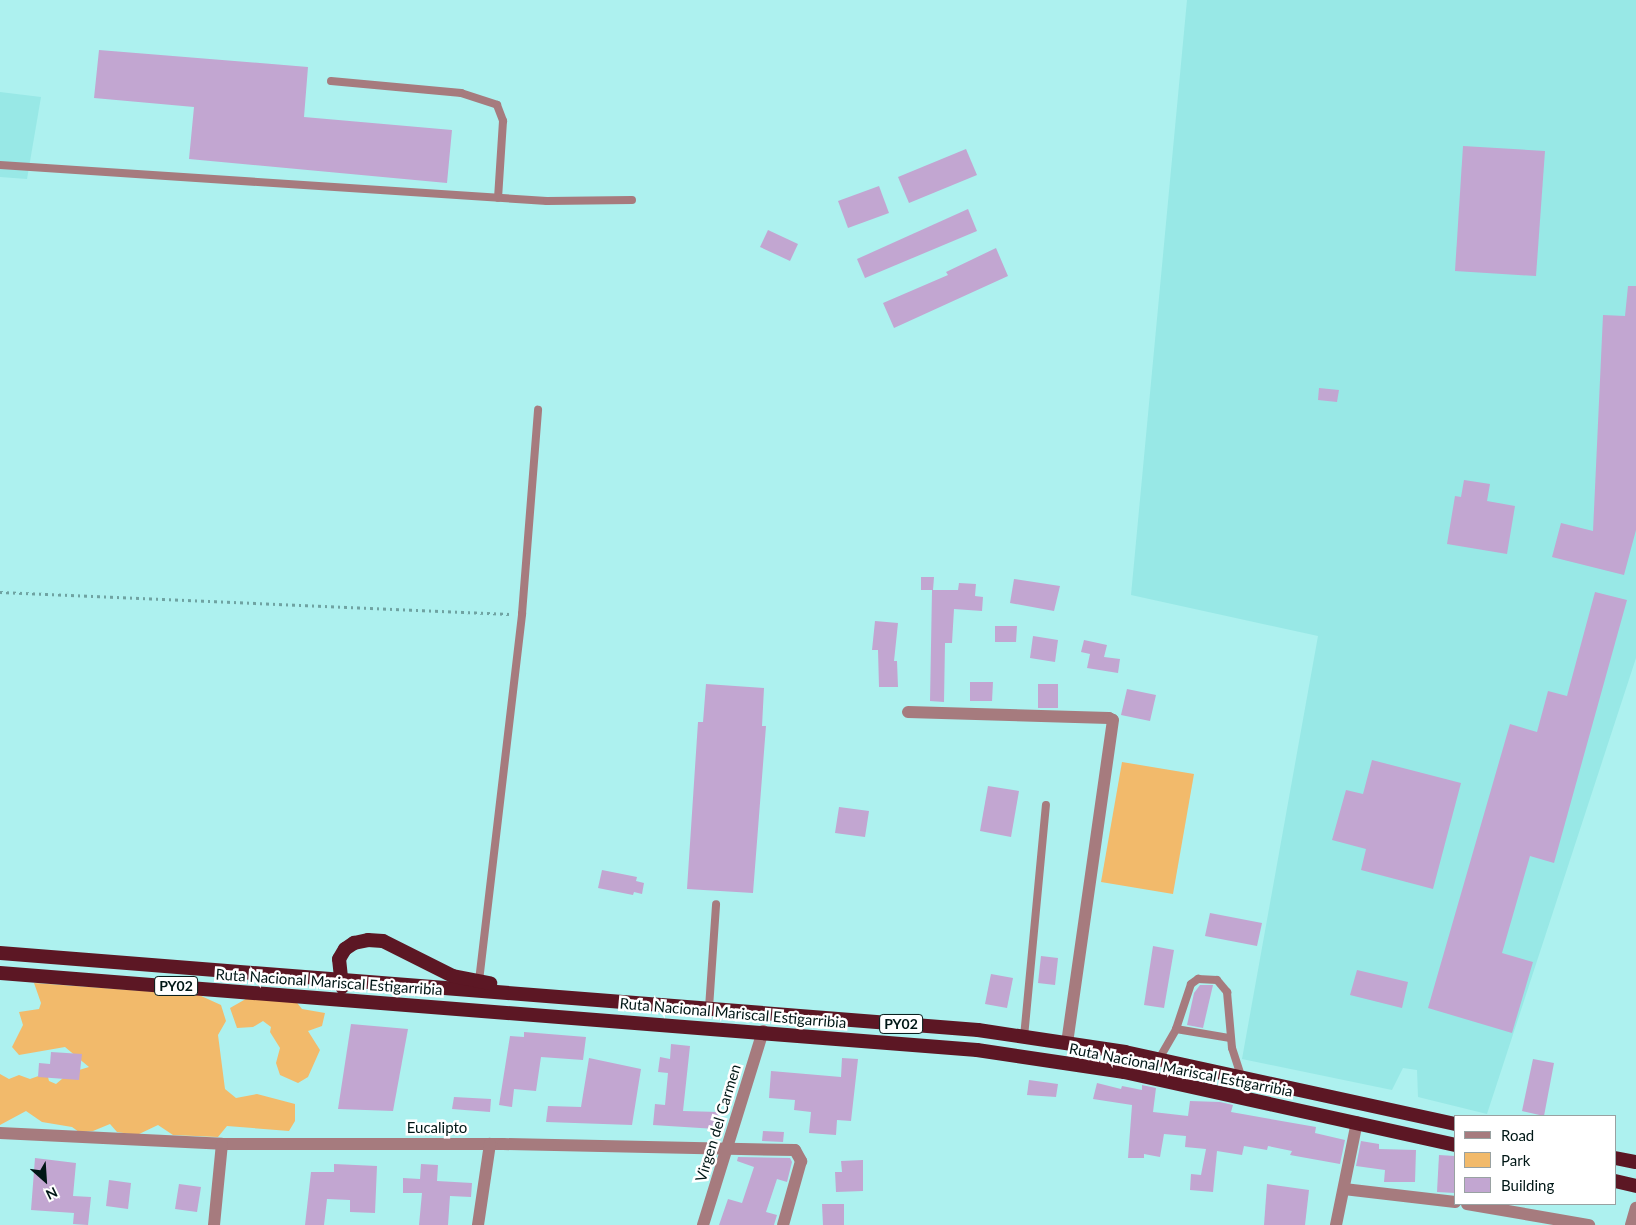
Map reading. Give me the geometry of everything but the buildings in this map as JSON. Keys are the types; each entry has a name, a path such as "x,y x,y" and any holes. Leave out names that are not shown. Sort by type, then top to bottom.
{"highway":[{"path":"351,1000 340,980 339,959 345,949 354,943 368,940 383,941 453,976 593,999"},
{"name":"Ruta Nacional Mariscal Estigarribia","path":"0,953 969,1029 1159,1059 1454,1124"},
{"name":"Ruta Nacional Mariscal Estigarribia","path":"0,973 763,1031 977,1050 1124,1072 1454,1145"},
{"path":"1616,1158 1636,1162"},
{"path":"1616,1181 1636,1186"}],"street":[{"path":"908,712 1109,718 1113,720 1067,1043"},
{"name":"Virgen del Carmen","path":"703,1225 729,1149 763,1031"},
{"path":"1336,1225 1357,1122"},
{"name":"Eucalipto","path":"0,1133 222,1144 490,1144 795,1150 801,1161 782,1225"},
{"path":"214,1225 222,1144"},
{"path":"478,1225 490,1144"},
{"path":"1344,1189 1454,1202"},
{"path":"1473,1205 1589,1225"},
{"path":"1630,1225 1636,1208"}],"lane":[{"path":"331,81 461,93 496,105 503,121 498,198"},
{"path":"0,166 547,201 632,200"},
{"path":"478,981 522,614 538,410"},
{"path":"1024,1037 1046,805"},
{"path":"709,1008 716,904"},
{"path":"1159,1059 1176,1029 1191,984 1198,979 1217,980 1225,986 1228,995 1230,1038 1242,1078"},
{"path":"1176,1029 1230,1038"}],"path":[{"path":"0,592 522,614"}],"shaded area":[{"path":"1187,0 1636,0 1636,658 1487,1114 1418,1097 1417,1070 1403,1068 1392,1090 1242,1059 1318,636 1131,595"},
{"path":"0,92 41,97 27,179 0,177"}],"green space":[{"path":"1122,762 1194,774 1173,894 1101,882"},
{"path":"34,983 199,995 221,1005 226,1021 218,1035 225,1089 236,1098 257,1094 295,1104 295,1121 289,1131 227,1126 218,1137 173,1135 158,1125 137,1135 117,1132 110,1124 93,1131 79,1132 72,1127 42,1122 26,1111 0,1125 0,1074 9,1079 19,1075 30,1079 47,1073 49,1081 56,1084 69,1073 89,1067 65,1047 19,1055 12,1047 23,1025 19,1012 39,1009 41,1003"},
{"path":"251,996 294,999 302,1009 325,1013 322,1026 308,1031 320,1050 308,1077 298,1083 280,1075 276,1063 280,1048 270,1032 271,1027 263,1021 253,1027 237,1028 230,1008"}]}
